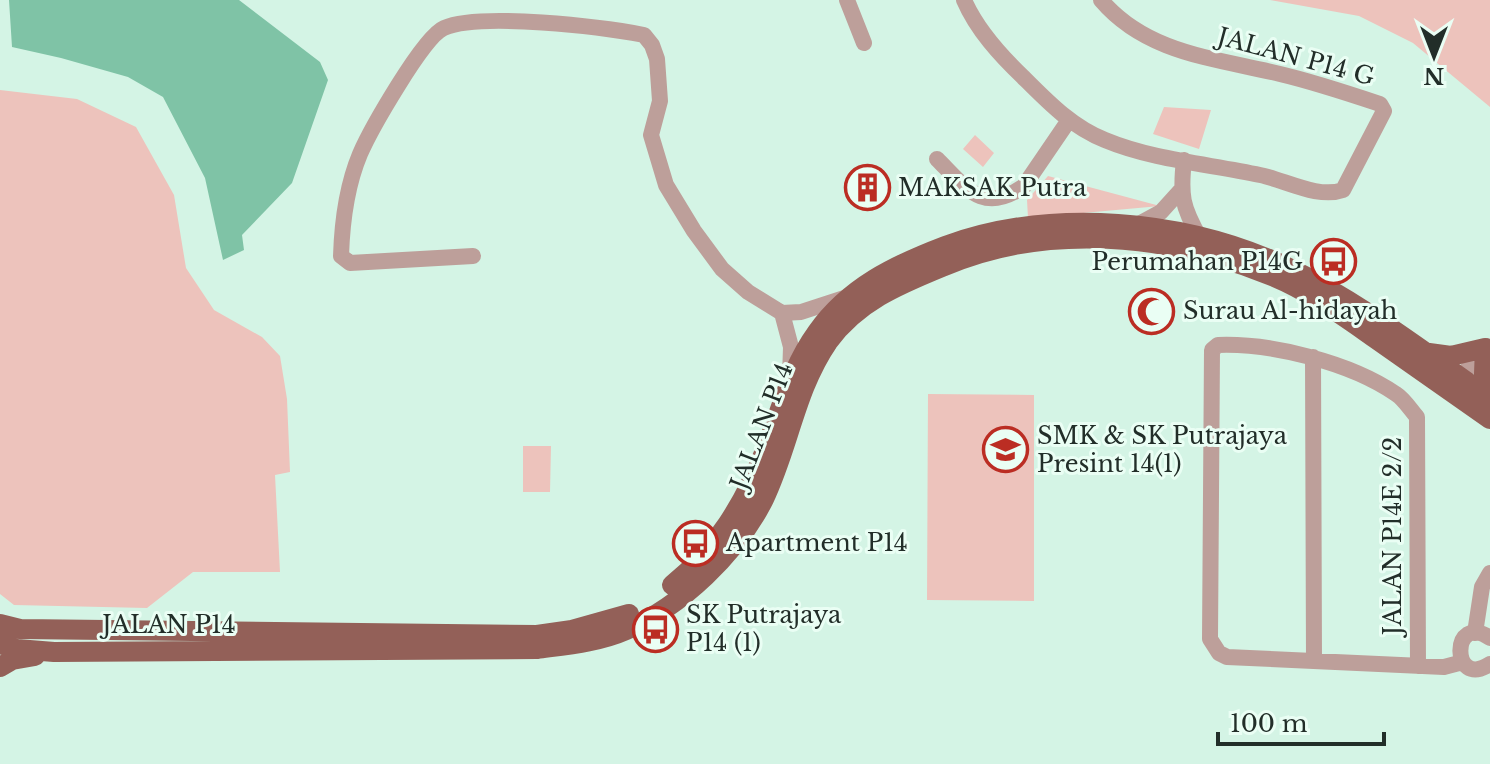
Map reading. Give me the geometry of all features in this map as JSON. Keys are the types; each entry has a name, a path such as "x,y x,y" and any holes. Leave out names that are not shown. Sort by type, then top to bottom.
{"main road":[{"name":"JALAN P14","path":"0,630 537,635 620,618 648,605 687,573 722,535 747,493 790,377 817,331 849,297 871,279 906,260 998,230 1053,222 1137,225 1228,244 1287,267 1366,311 1424,352 1490,419"},
{"name":"JALAN P14","path":"0,630 17,649 54,652 537,649 624,632 655,615 697,583 736,543 764,498 813,366 845,321 884,291 965,257 1032,240 1119,239 1195,251 1274,277 1455,383 1490,398"},
{"path":"1424,352 1451,356 1488,344 1484,374 1490,398"},
{"path":"0,667 12,660 54,652"}],"street":[{"path":"847,0 864,43"},
{"name":"JALAN P14 G","path":"964,0 993,46 1069,120 1105,140 1156,155 1333,193 1343,190 1384,111 1383,107 1315,83 1174,49 1129,27 1101,0"},
{"path":"473,256 350,263 341,256 342,232 359,155 399,85 435,33 457,24 510,22 609,28 644,35 652,45 657,59 660,101 651,135 666,185 722,269 748,292 782,313 801,312 849,297"},
{"path":"937,159 974,195 995,199 1024,186 1069,120"},
{"path":"1184,160 1180,191 1186,214 1200,238"},
{"path":"1137,225 1161,212 1180,191"},
{"path":"782,313 791,347 790,377"},
{"path":"1455,383 1488,344"},
{"name":"JALAN P14E 2/2","path":"1314,661 1227,657 1219,653 1210,639 1212,350 1218,345 1268,348 1313,357 1374,381 1399,396 1417,417 1418,666"},
{"path":"1313,357 1314,661 1444,667 1463,662 1476,669 1490,664"},
{"path":"1463,662 1459,647 1466,637 1482,635 1482,587 1490,573"}],"shaded area":[{"path":"9,0 239,0 320,62 328,80 292,183 242,235 244,250 223,260 205,178 163,97 128,77 12,47"},
{"path":"1270,0 1490,0 1490,107 1413,43 1359,16"},
{"path":"0,90 77,99 136,127 174,195 186,268 214,310 262,337 280,356 287,399 290,472 275,475 280,572 193,572 147,608 14,605 0,594"},
{"path":"1164,107 1211,110 1199,149 1153,134"},
{"path":"975,135 994,153 983,167 963,149"},
{"path":"1048,176 1160,206 1028,218 1027,200"},
{"path":"928,394 1034,395 1034,601 927,600"},
{"path":"523,446 551,446 550,492 523,492"}],"place":[{"name":"MAKSAK Putra","path":"867,188"},
{"name":"Perumahan P14G","path":"1334,262"},
{"name":"Surau Al-hidayah","path":"1152,311"},
{"name":"SMK & SK Putrajaya Presint 14(1)","path":"1006,450"},
{"name":"Apartment P14","path":"695,543"},
{"name":"SK Putrajaya P14 (1)","path":"655,629"}]}
